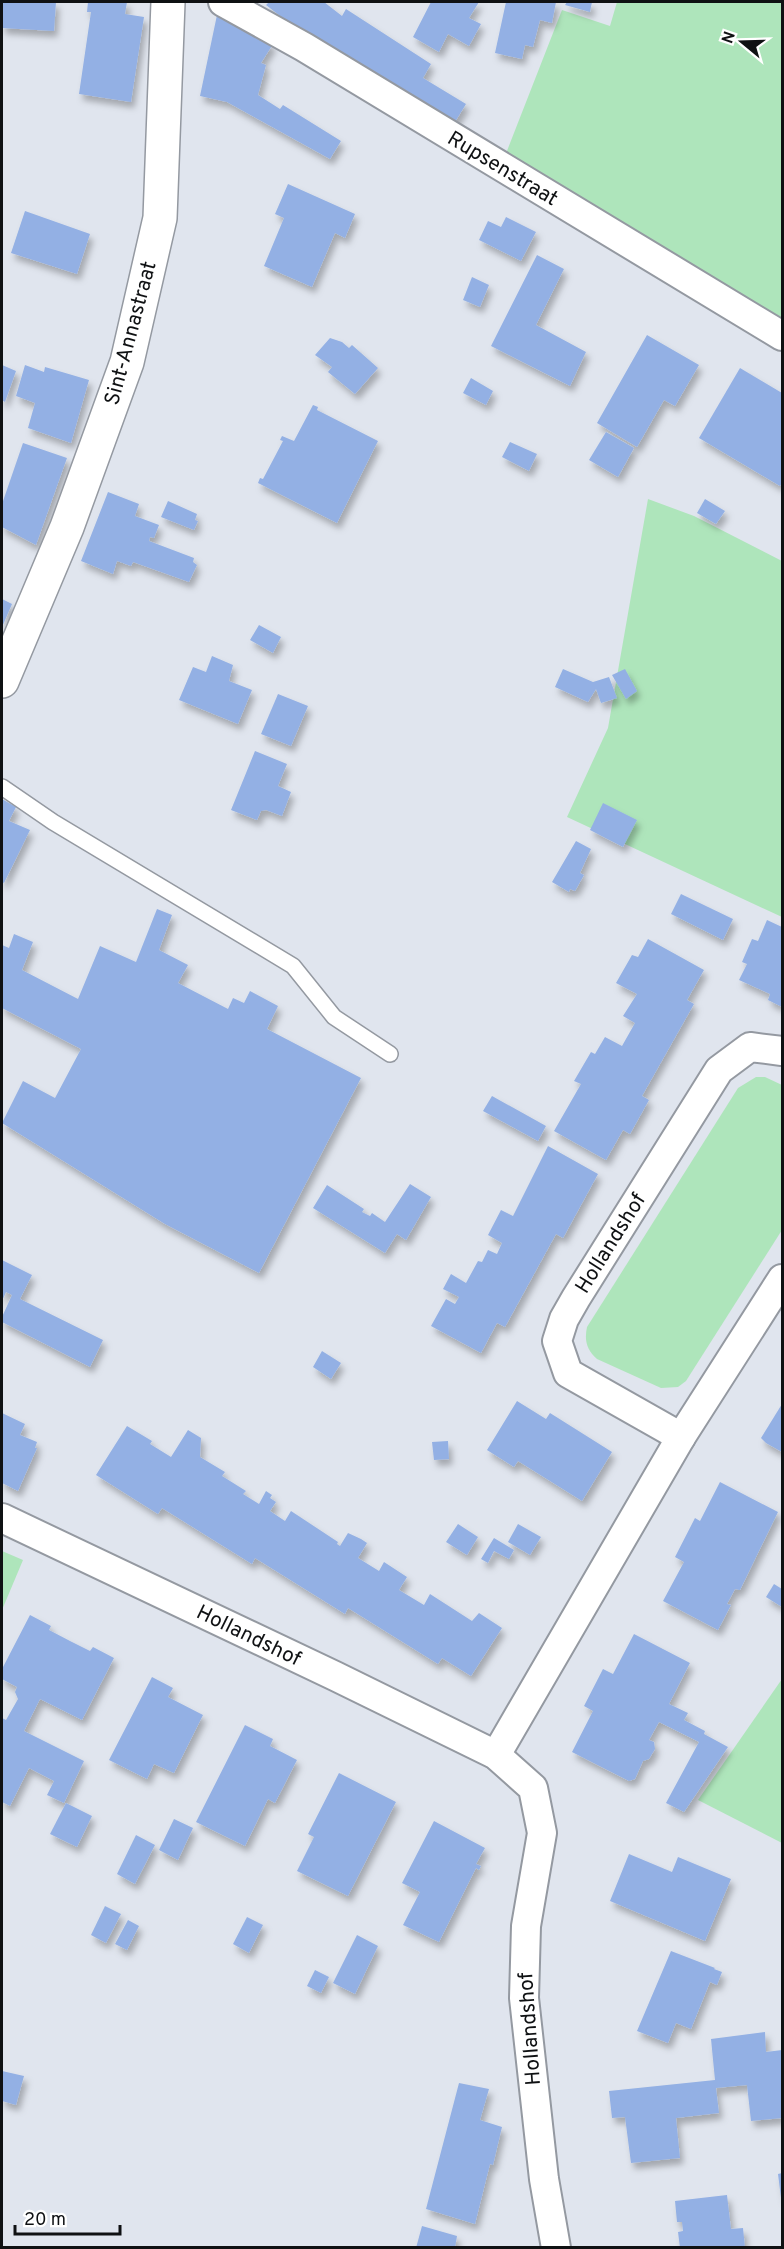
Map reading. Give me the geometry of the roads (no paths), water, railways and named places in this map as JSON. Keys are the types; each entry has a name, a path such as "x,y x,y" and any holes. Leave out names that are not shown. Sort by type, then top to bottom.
{"street":[{"name":"Sint-Annastraat","path":"2,681 67,527 127,362 160,218 168,2"},
{"name":"Rupsenstraat","path":"223,2 304,47 783,336"},
{"name":"Hollandshof","path":"681,1437 568,1373 557,1341 564,1319 576,1298 719,1070 750,1047 783,1051"},
{"path":"496,1755 681,1437 783,1279"},
{"name":"Hollandshof","path":"2,1518 496,1755 533,1788 542,1833 526,1926 524,1998 544,2178 556,2247"}],"lane":[{"path":"2,787 53,822 293,966 334,1017 390,1054"}]}
